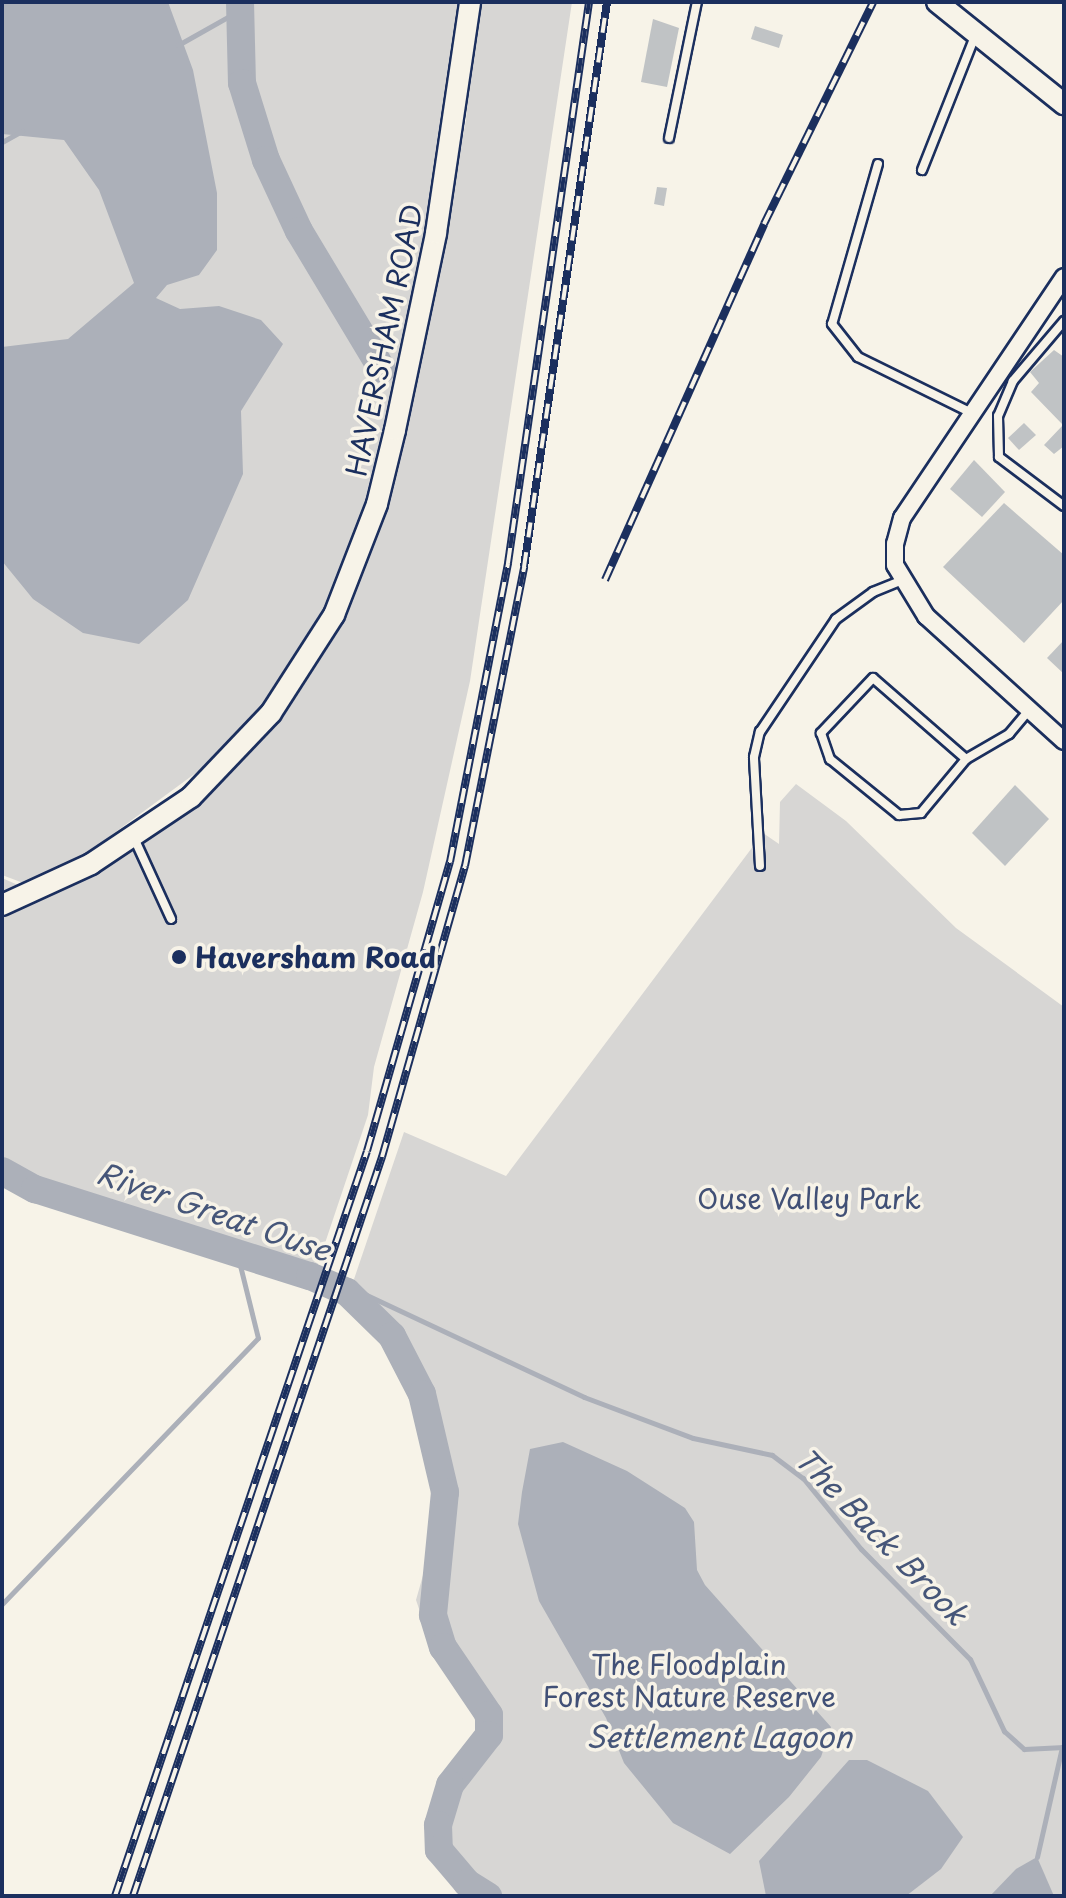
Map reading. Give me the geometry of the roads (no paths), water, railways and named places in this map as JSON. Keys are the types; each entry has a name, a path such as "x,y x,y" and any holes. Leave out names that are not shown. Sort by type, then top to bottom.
{"street":[{"name":"HAVERSHAM ROAD","path":"2,905 134,838 191,797 271,713 334,615 358,562 395,430 436,233 470,2"},
{"path":"937,2 1064,104"},
{"path":"1064,277 902,518 895,544 902,580 926,616 1064,741"}],"lane":[{"path":"669,138 697,2"},
{"path":"922,170 978,32"},
{"path":"878,164 832,324 858,357 972,413"},
{"path":"1064,321 1013,381 998,416 999,457 1064,506"},
{"path":"760,866 754,757 760,732 836,619 863,598 902,580"},
{"path":"966,759 873,678 821,733 830,759 899,815 921,813 966,759 990,749 1029,710"},
{"path":"134,838 171,919"}],"water":[{"path":"2,2 168,2 193,70 217,193 217,250 199,275 167,285 156,298 180,309 219,306 261,320 283,344 241,411 243,474 188,600 139,644 83,633 33,599 2,561 2,347 68,339 134,283 99,190 64,140 2,134"},
{"name":"Settlement Lagoon","path":"563,1442 627,1471 685,1508 694,1522 697,1570 705,1585 831,1727 821,1757 789,1797 730,1854 673,1823 624,1763 606,1718 539,1601 518,1524 522,1492 530,1449"},
{"path":"849,1760 867,1760 928,1791 963,1837 941,1869 906,1896 766,1896 759,1861"},
{"path":"1037,1857 1054,1896 990,1896 1016,1869"}],"waterway":[{"path":"240,2 242,83 266,160 299,231 382,369"},
{"path":"178,45 240,10"},
{"path":"2,142 22,131"},
{"name":"River Great Ouse","path":"2,1171 35,1189 310,1276 347,1292 392,1336 422,1394 445,1492 433,1615 443,1647 489,1715 489,1735 450,1785 438,1825 439,1850 467,1883 488,1896"},
{"path":"2,1604 258,1338 236,1249"},
{"name":"The Back Brook","path":"356,1290 584,1397 693,1438 772,1455 803,1478 861,1549 970,1659 1004,1731 1024,1749 1064,1747"},
{"path":"1037,1857 1062,1747"}],"railway":[{"path":"115,1896 367,1151 450,862 508,563 589,2"},
{"path":"133,1896 382,1157 465,866 524,567 607,2"},
{"path":"605,580 764,224 873,2"}],"place":[{"name":"Haversham Road","path":"179,957"}],"park label":[{"name":"Ouse Valley Park","path":"809,1198"},
{"name":"The Floodplain Forest Nature Reserve","path":"689,1680"}]}
